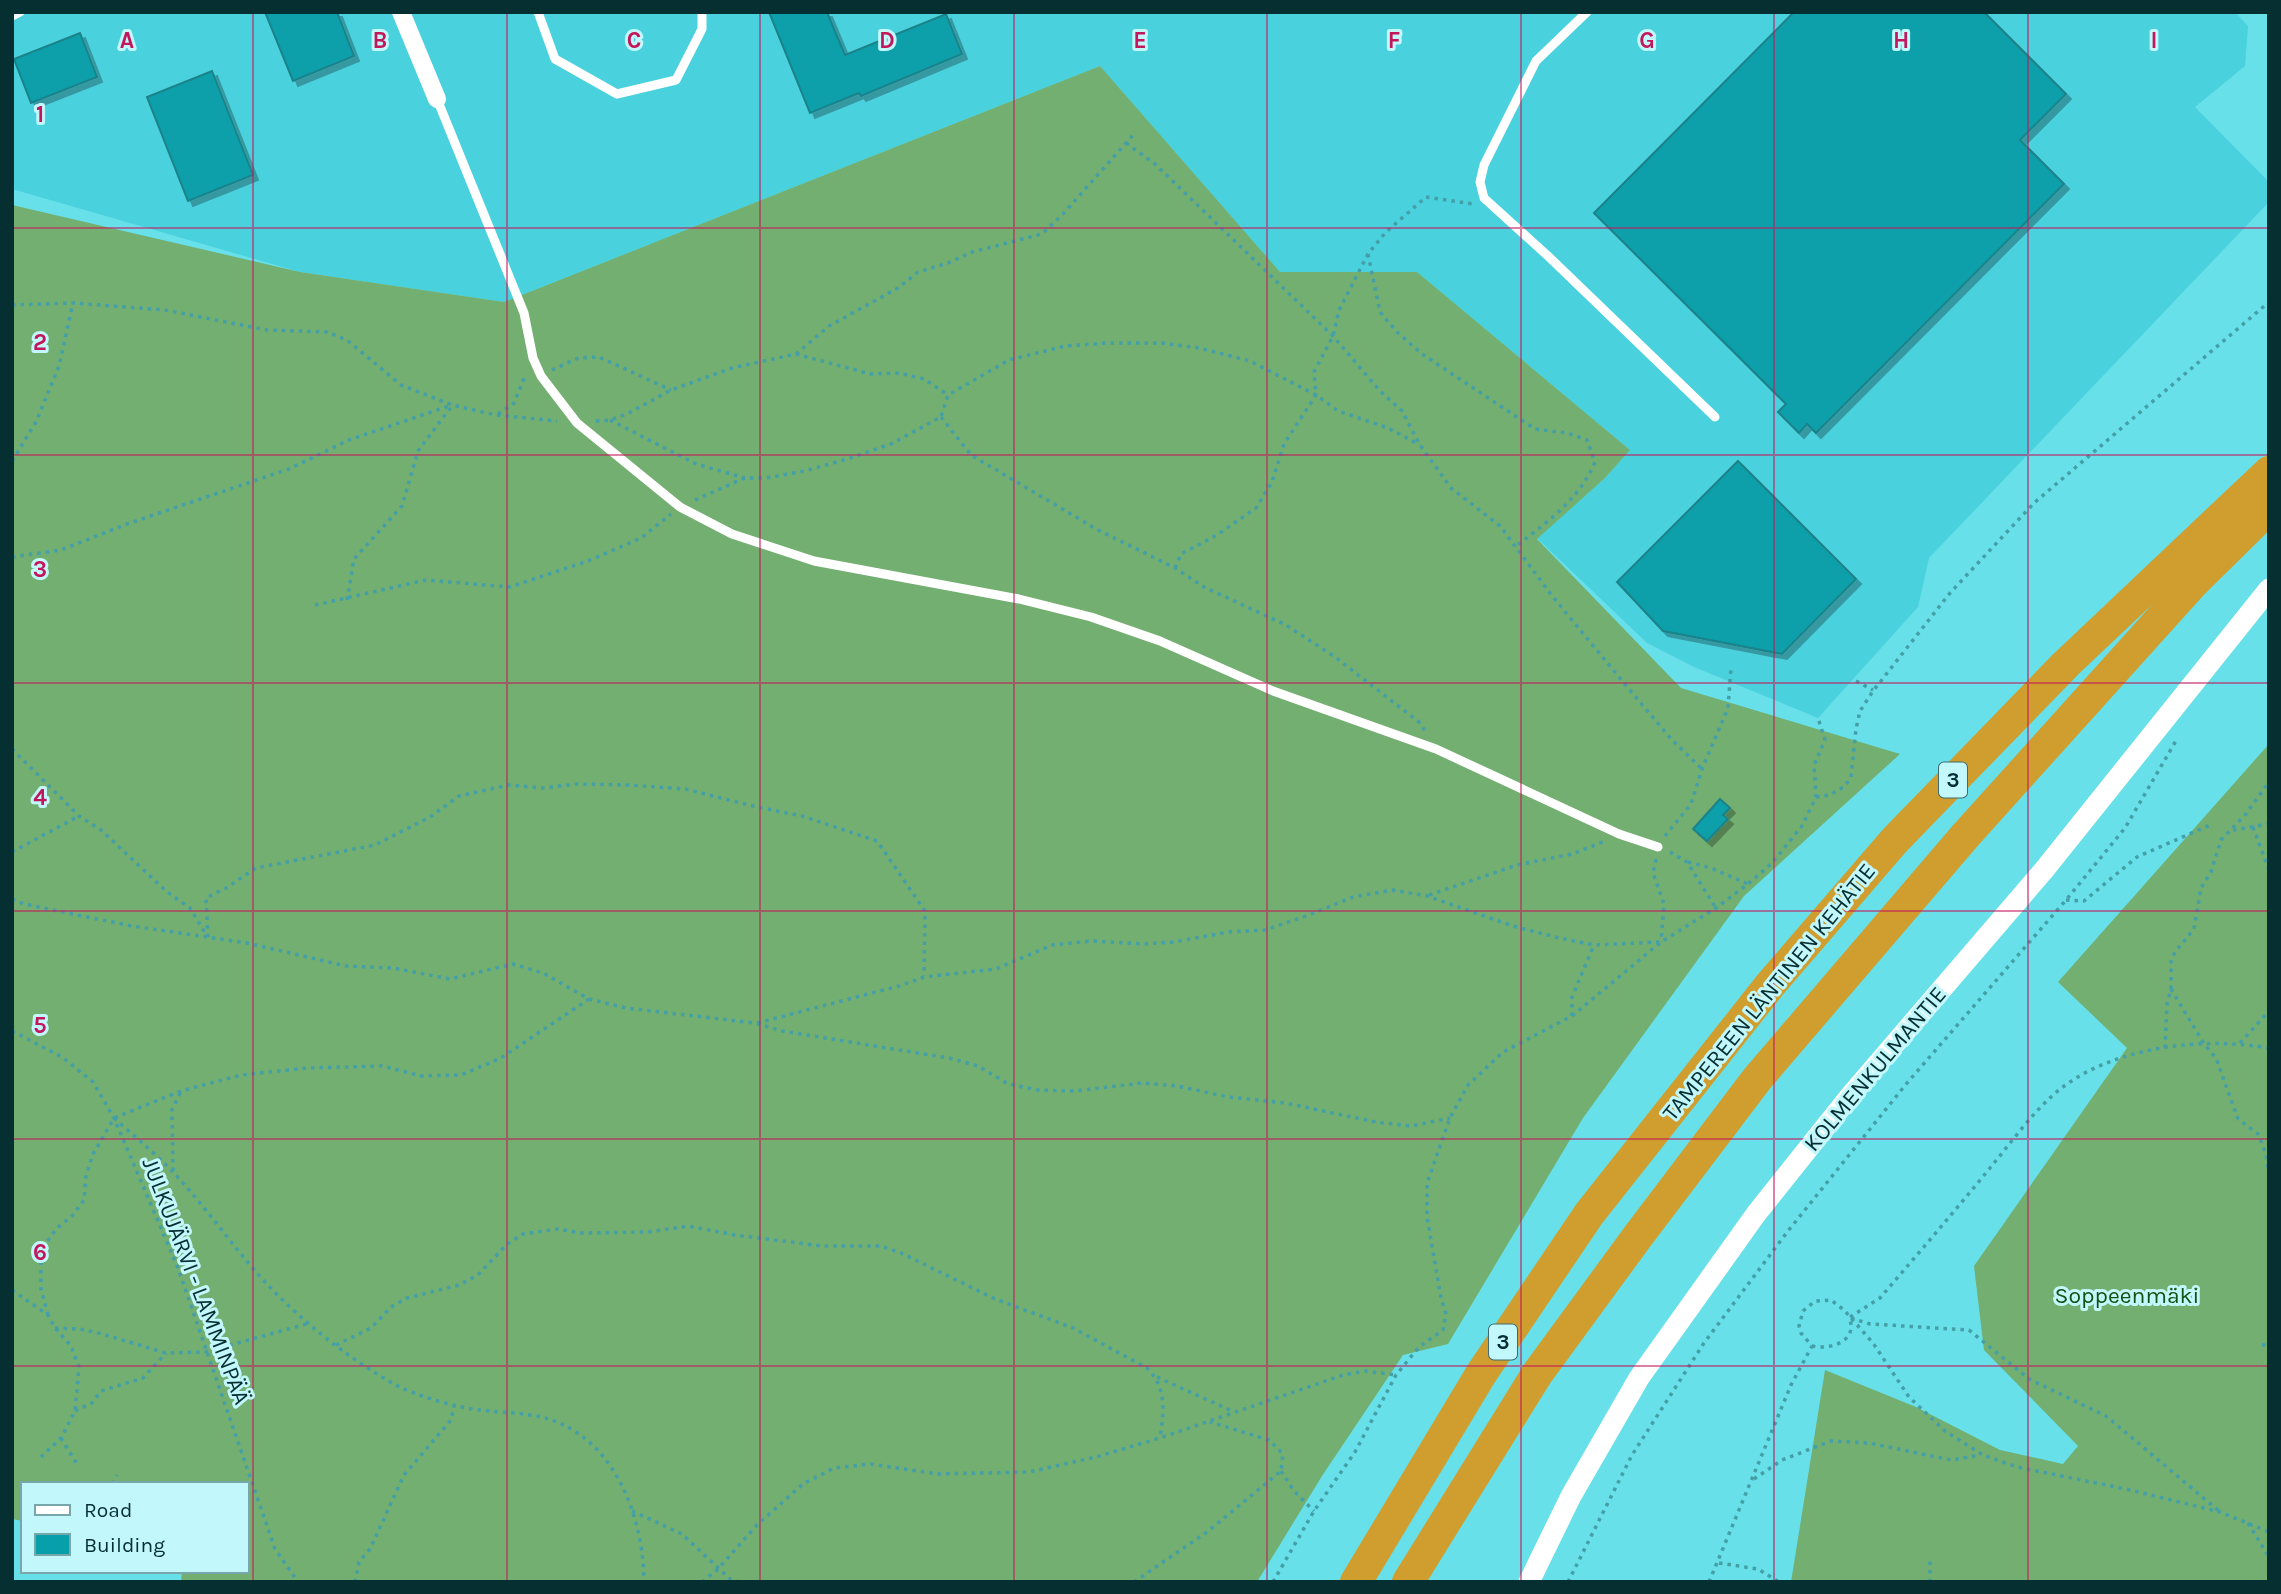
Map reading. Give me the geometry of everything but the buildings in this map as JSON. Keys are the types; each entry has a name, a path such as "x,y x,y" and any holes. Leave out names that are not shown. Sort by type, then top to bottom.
{"highway":[{"name":"TAMPEREEN LÄNTINEN KEHÄTIE","path":"1356,1582 1481,1374 1589,1214 1770,985 1895,840 2009,722 2076,654 2269,472"},
{"name":"TAMPEREEN LÄNTINEN KEHÄTIE","path":"1408,1582 1537,1374 1757,1079 1965,836 2193,583 2269,508"}],"street":[{"path":"401,12 437,99"},
{"name":"KOLMENKULMANTIE","path":"1530,1582 1571,1496 1639,1378 1756,1214 1850,1096 2043,870 2269,589"}],"lane":[{"path":"12,16 20,12"},
{"path":"538,12 555,59 617,94 676,80 702,29 702,12"},
{"path":"1587,12 1536,61 1484,164 1480,181 1484,198 1715,417"},
{"path":"437,99 524,313 533,358 541,376 577,423 680,507 732,534 814,561 992,594 1091,617 1160,641 1273,691 1436,749 1619,834 1658,847"}],"path":[{"path":"796,354 829,326 898,288 918,272 972,252 1042,234 1134,134"},
{"path":"1126,142 1155,164 1333,336 1380,391 1402,411 1420,445 1451,488 1500,526 1553,597 1633,694 1672,740 1702,769"},
{"path":"1175,568 1181,554 1256,508 1272,482 1284,444 1317,395 1314,372 1333,336 1339,310 1368,254 1385,233 1426,197 1491,204"},
{"path":"1368,254 1380,312 1422,354 1535,429 1567,433 1587,440 1595,462 1587,480 1565,506 1515,547"},
{"path":"1816,797 1830,795 1845,786 1851,777 1860,711 1950,593 2034,503 2269,302"},
{"path":"12,304 73,303 165,310 267,330 327,332 347,340 401,385 452,405 496,415 577,423 610,420 627,414 671,390 732,368 796,354 870,374 899,373 924,379 948,395"},
{"path":"12,461 36,422 59,366 73,303"},
{"path":"610,420 696,464 745,478 766,478 805,471 891,444 941,417 948,395 1009,360 1065,346 1161,343 1199,348 1250,360 1317,395 1338,411 1388,428 1420,445"},
{"path":"541,376 578,358 599,357 671,390"},
{"path":"496,415 514,403 533,358"},
{"path":"12,557 61,550 127,524 289,469 349,440 452,405"},
{"path":"347,600 354,559 402,506 418,451 452,405"},
{"path":"941,417 971,455 1052,505 1175,568 1204,587 1286,625 1335,657 1419,722 1436,749"},
{"path":"315,606 426,580 510,587 588,561 641,538 680,507 745,478"},
{"path":"1661,942 1664,904 1653,873 1658,847 1690,804 1727,708 1731,668"},
{"path":"1856,681 1873,691"},
{"path":"1273,1582 1314,1511 1355,1452 1396,1375 1419,1347 1443,1330 1446,1314 1427,1217 1427,1183 1450,1118 1468,1085 1503,1052 1572,1016 1661,942 1716,908 1772,863 1802,827 1816,797 1814,765 1825,740 1818,718"},
{"path":"1568,1582 1632,1455 1704,1343 1788,1231 1907,1083 2125,828 2180,732"},
{"path":"12,749 79,816 100,830 167,892 190,908 208,937"},
{"path":"2165,1048 2171,961 2194,929 2201,888 2210,872 2221,840 2245,816 2269,782"},
{"path":"208,937 206,898 256,868 375,845 430,817 459,796 509,785 543,788 576,784 629,785 685,789 802,816 877,841 925,911 924,977"},
{"path":"12,852 79,816"},
{"path":"2232,830 2269,824"},
{"path":"2066,900 2084,901 2137,857 2210,825"},
{"path":"2253,827 2269,870"},
{"path":"1427,896 1517,865 1572,855 1619,834"},
{"path":"1658,847 1688,862 1711,868 1748,884"},
{"path":"1688,862 1716,908"},
{"path":"755,1023 899,986 924,977 996,969 1052,944 1092,941 1143,944 1173,942 1229,932 1265,930 1353,897 1392,890 1427,896 1559,939 1594,945 1661,942"},
{"path":"12,899 80,916 247,943 346,966 393,968 450,979 513,964 543,972 589,999 626,1008 755,1023 782,1031 948,1058 978,1066 1008,1084 1038,1090 1075,1091 1142,1083 1285,1103 1376,1122 1411,1126 1450,1118"},
{"path":"1572,1016 1572,997 1594,945"},
{"path":"2171,989 2204,1044 2216,1058 2238,1119 2258,1134 2267,1153 2269,1174"},
{"path":"41,1457 61,1438 75,1411 79,1367 71,1346 55,1328 48,1315 41,1289 41,1258 46,1243 57,1228 72,1216 84,1200 86,1176 93,1154 114,1118 181,1091 241,1075 307,1068 382,1066 421,1076 461,1075 501,1058 589,999"},
{"path":"2240,1044 2269,1011"},
{"name":"JULKUJÄRVI - LAMMINPÄÄ","path":"12,1031 62,1057 93,1082 114,1118 178,1268 275,1549 298,1582"},
{"path":"1849,1318 1880,1298 2053,1095 2112,1061 2165,1048 2204,1044 2240,1044 2269,1048"},
{"path":"173,1171 172,1110 181,1091"},
{"path":"114,1118 173,1171 267,1283 336,1345 396,1385 454,1406 521,1412 560,1422 590,1443 617,1475 632,1510 644,1557 644,1582"},
{"path":"336,1345 370,1328 391,1307 407,1298 459,1285 478,1275 506,1245 523,1234 558,1229 582,1233 648,1232 688,1226 822,1246 881,1245 901,1252 995,1299 1073,1328 1147,1367 1157,1377 1234,1412"},
{"path":"12,1290 48,1315"},
{"path":"1849,1318 1852,1326 1849,1334 1837,1346 1829,1348 1812,1346 1805,1340 1799,1326 1800,1318 1808,1305 1823,1299 1838,1304 1873,1342 1909,1397 1945,1431 1983,1454 2017,1467 2126,1489 2220,1512 2269,1532"},
{"path":"1849,1318 1870,1324 1969,1330 2029,1379 2106,1416 2220,1512"},
{"path":"55,1328 80,1329 166,1353 205,1352 310,1323"},
{"path":"2262,1345 2269,1345"},
{"path":"1710,1582 1791,1385 1812,1346"},
{"path":"75,1411 92,1404 101,1391 143,1378 166,1353"},
{"path":"702,1582 718,1569 757,1525 803,1484 834,1468 871,1464 937,1474 1030,1472 1160,1438 1343,1375 1365,1371 1396,1375"},
{"path":"1157,1377 1164,1414 1160,1438"},
{"path":"355,1582 359,1562 370,1549 404,1475 451,1420 454,1406"},
{"path":"1208,1421 1269,1440 1283,1454 1281,1471 1294,1491 1314,1511"},
{"path":"61,1438 77,1464"},
{"path":"1753,1480 1782,1460 1831,1441 1869,1443 1951,1460 1983,1454"},
{"path":"1134,1582 1206,1532 1281,1471"},
{"path":"114,1482 117,1475"},
{"path":"632,1510 682,1534 730,1579 740,1582"},
{"path":"2248,1523 2269,1557"},
{"path":"1930,1559 1930,1582"},
{"path":"1718,1563 1758,1569 1779,1582"}],"shaded area":[{"path":"12,12 2235,12 2248,26 2245,66 2195,107 2269,182 2269,202 1929,558 1918,607 1818,718 1694,667 1647,643 1537,538 1605,478 1630,450 1417,272 1280,272 1100,66 504,302 300,272 12,189"}],"green space":[{"path":"1100,66 1280,272 1417,272 1630,450 1605,478 1537,539 1681,688 1900,754 1744,896 1583,1118 1448,1344 1403,1355 1322,1476 1257,1582 181,1582 182,1573 248,1573 248,1482 21,1482 21,1521 12,1519 12,205 300,272 504,302"},
{"name":"Soppeenmäki","path":"2269,744 2269,1582 1791,1582 1825,1370 1916,1407 2000,1450 2063,1464 2078,1446 1984,1350 1974,1266 2127,1048 2058,982"}]}
